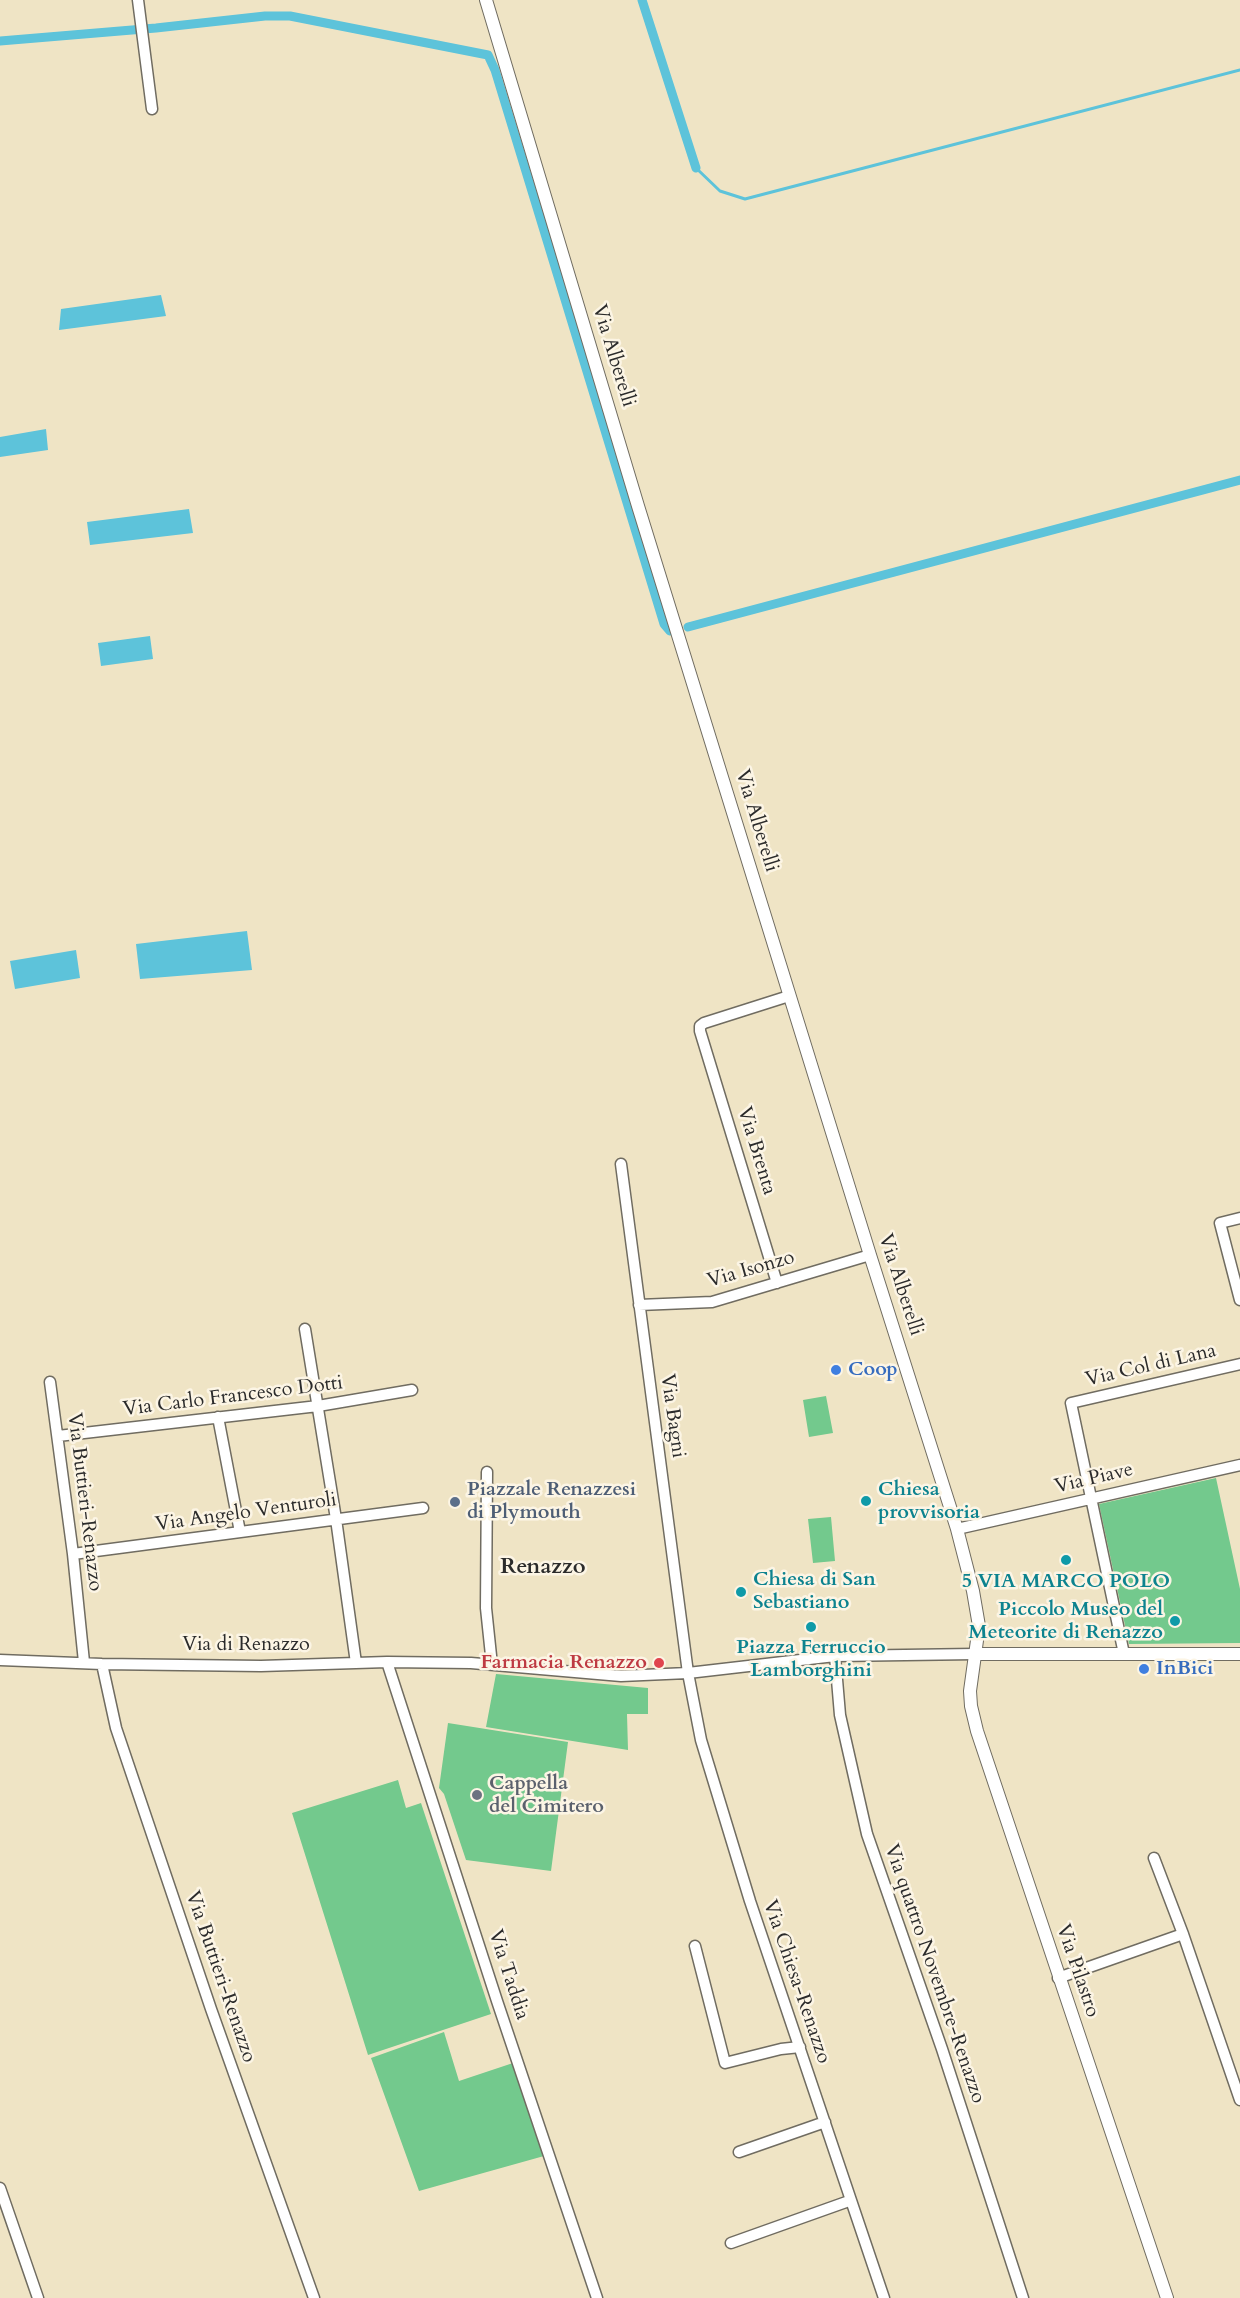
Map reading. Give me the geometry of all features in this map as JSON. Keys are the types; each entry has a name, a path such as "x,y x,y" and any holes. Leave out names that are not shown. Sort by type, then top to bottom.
{"street":[{"path":"138,0 152,109"},
{"name":"Via Alberelli","path":"486,0 789,996 957,1529 973,1591 979,1626 975,1654"},
{"name":"Via Brenta","path":"777,1283 700,1026 789,996"},
{"name":"Via Bagni","path":"621,1164 688,1673"},
{"path":"1240,1218 1220,1223 1240,1300"},
{"name":"Via Isonzo","path":"639,1305 712,1302 870,1254"},
{"path":"305,1329 336,1519 356,1663"},
{"name":"Via Col di Lana","path":"1091,1498 1071,1402 1240,1364"},
{"name":"Via Buttieri-Renazzo","path":"51,1382 74,1554 84,1662"},
{"name":"Via Carlo Francesco Dotti","path":"58,1436 318,1406 412,1390"},
{"path":"218,1417 240,1532"},
{"name":"Via Piave","path":"957,1529 1240,1465"},
{"path":"487,1472 486,1608 492,1665"},
{"path":"1091,1498 1124,1654"},
{"name":"Via Angelo Venturoli","path":"74,1554 423,1508"},
{"name":"Via Pilastro","path":"975,1654 970,1691 977,1731 1167,2298"},
{"name":"Via di Renazzo","path":"0,1660 261,1666 387,1662 492,1665 621,1676 688,1673 835,1656 1240,1654"},
{"name":"Via quattro Novembre-Renazzo","path":"835,1656 840,1715 867,1834 942,2049 1023,2298"},
{"name":"Via Taddia","path":"387,1662 497,2001 597,2298"},
{"name":"Via Buttieri-Renazzo","path":"102,1664 116,1728 211,2009 314,2298"},
{"name":"Via Chiesa-Renazzo","path":"688,1673 700,1740 750,1901 825,2122 849,2201 884,2298"},
{"path":"1154,1858 1183,1934 1240,2100"},
{"path":"1058,1978 1183,1934"},
{"path":"695,1946 725,2063 781,2049 800,2047"},
{"path":"739,2152 825,2122"},
{"path":"0,2188 38,2298"},
{"path":"731,2243 849,2201"}],"green space":[{"path":"826,1396 833,1433 809,1437 803,1400"},
{"path":"1216,1478 1240,1589 1240,1643 1129,1644 1099,1504"},
{"path":"831,1517 835,1561 813,1563 808,1519"},
{"path":"496,1674 648,1688 648,1714 627,1714 628,1750 486,1727"},
{"path":"448,1723 568,1742 551,1871 466,1860 444,1794 439,1788"},
{"path":"398,1780 406,1808 421,1803 491,2014 368,2055 292,1813"},
{"path":"444,2032 459,2081 513,2063 544,2156 419,2191 371,2058"}],"water":[{"path":"161,295 166,316 59,330 61,309"},
{"path":"46,429 48,450 0,457 0,437"},
{"path":"189,509 193,533 90,545 87,522"},
{"path":"150,636 153,659 101,666 98,643"},
{"path":"247,931 252,970 140,979 136,944"},
{"path":"76,950 80,978 15,989 10,961"}],"waterway":[{"path":"642,0 696,168"},
{"path":"0,41 265,16 290,16 488,55 495,70 664,624 670,631"},
{"path":"696,168 720,191 745,199 1240,70"},
{"path":"688,627 1240,480"}],"place":[{"name":"Coop","path":"836,1370"},
{"name":"Chiesa provvisoria","path":"866,1501"},
{"name":"Piazzale Renazzesi di Plymouth","path":"455,1502"},
{"name":"5 VIA MARCO POLO","path":"1066,1560"},
{"name":"Chiesa di San Sebastiano","path":"741,1592"},
{"name":"Piccolo Museo del Meteorite di Renazzo","path":"1175,1621"},
{"name":"Piazza Ferruccio Lamborghini","path":"811,1627"},
{"name":"Farmacia Renazzo","path":"659,1663"},
{"name":"InBici","path":"1144,1669"},
{"name":"Cappella del Cimitero","path":"477,1795"}],"district":[{"name":"Renazzo","path":"543,1568"}]}
